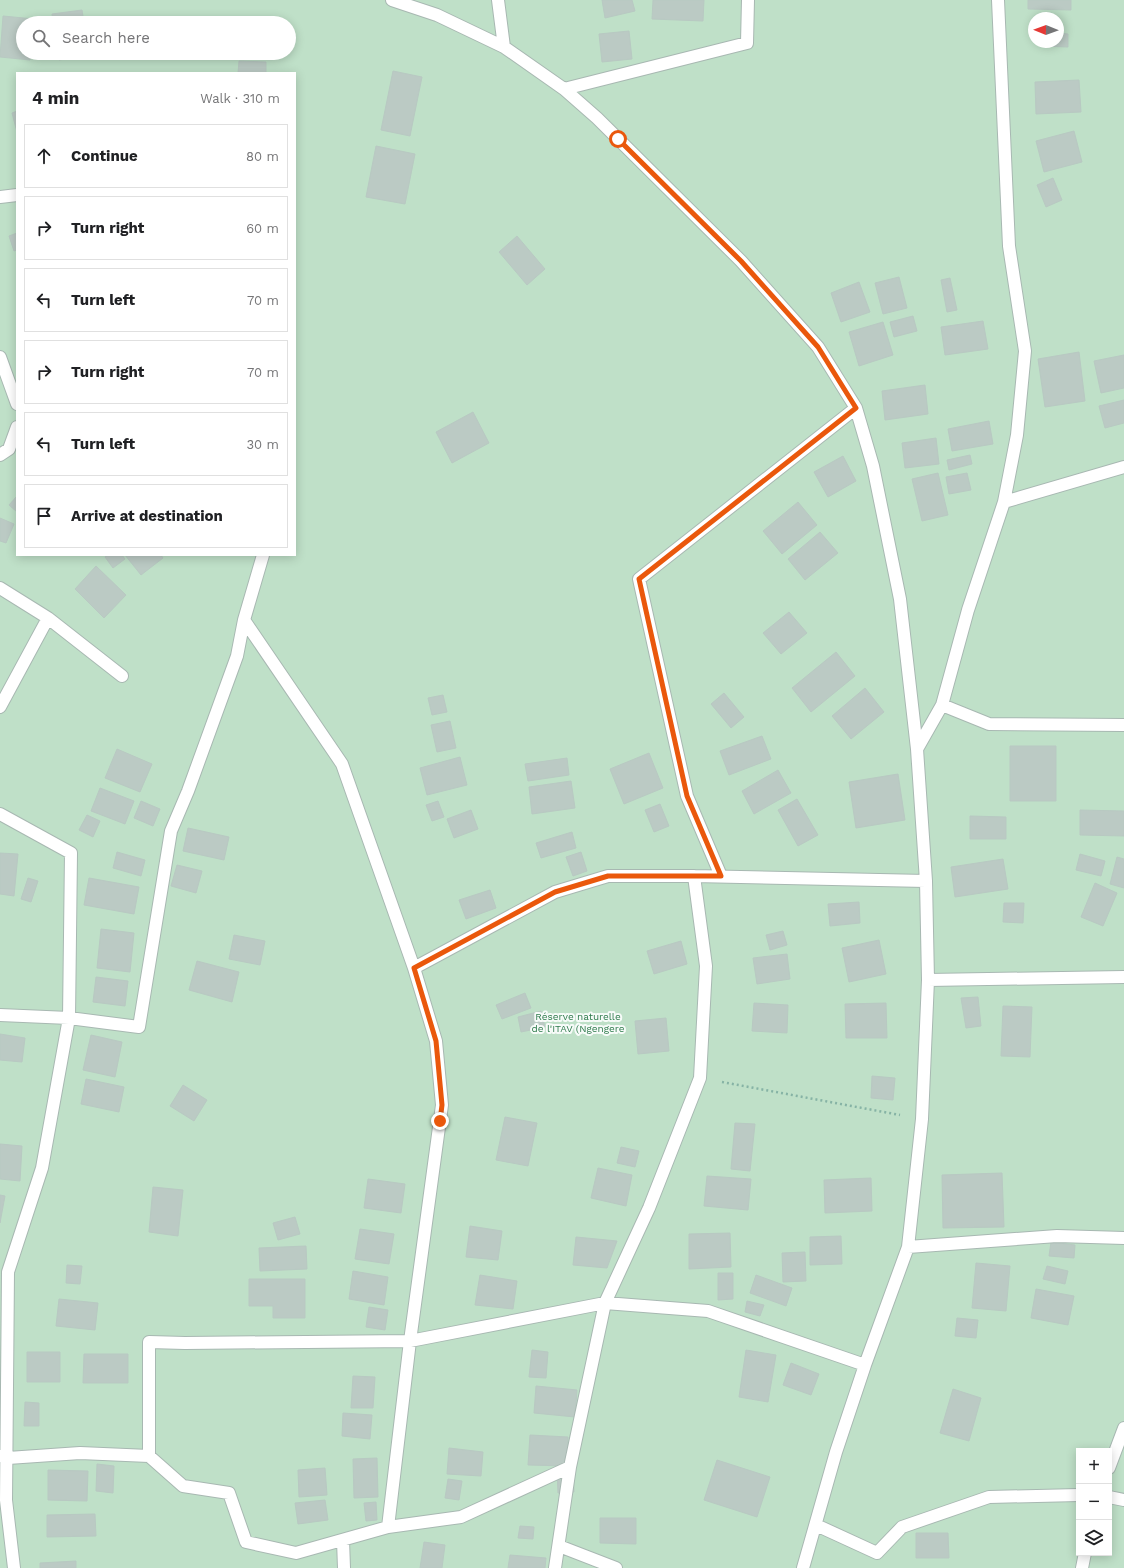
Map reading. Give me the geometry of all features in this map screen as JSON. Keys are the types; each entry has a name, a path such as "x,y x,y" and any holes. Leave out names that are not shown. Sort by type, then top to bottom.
{"street":[{"path":"392,0 436,15 504,47 564,89 597,118 741,261 818,347 856,408 874,466 900,599 917,749 926,881 928,980 922,1119 908,1247 865,1365 836,1452 803,1568"},
{"path":"498,0 504,47"},
{"path":"564,89 747,43 748,0"},
{"path":"917,749 942,705 968,610 1004,502 1017,434 1025,350 1009,246 998,0"},
{"path":"0,197 16,195"},
{"path":"0,357 16,401"},
{"path":"721,876 687,796 639,579 856,408"},
{"path":"9,450 16,429"},
{"path":"1004,502 1124,467"},
{"path":"0,1015 69,1018 139,1027 172,830 188,791 236,656 244,620 263,556"},
{"path":"0,588 48,618 122,676"},
{"path":"0,708 48,618"},
{"path":"244,620 342,764 414,968 436,1041 442,1105 410,1341 388,1527"},
{"path":"942,705 989,724 1124,725"},
{"path":"0,814 71,853 69,1018 42,1168 4,1271 4,1457 6,1500 14,1568"},
{"path":"414,968 555,892 608,876 721,876 926,881"},
{"path":"555,1568 570,1467 605,1303 649,1208 700,1078 706,966 694,876"},
{"path":"928,980 1124,977"},
{"path":"908,1247 1057,1236 1124,1238"},
{"path":"150,1456 149,1342 410,1341 605,1303 708,1311 865,1365"},
{"path":"1112,1460 1124,1428"},
{"path":"4,1457 80,1452 150,1456 183,1486 229,1493 246,1542 296,1553 388,1527 461,1517 570,1467"},
{"path":"816,1525 877,1553 902,1527 988,1497 1076,1495"},
{"path":"1112,1497 1124,1500"},
{"path":"343,1540 344,1568"},
{"path":"559,1546 616,1568"},
{"path":"1082,1568 1084,1556"}],"path":[{"path":"700,1078 922,1119"}],"green space":[{"name":"Réserve naturelle de l'ITAV (Ngengere","path":"0,0 1124,0 1124,1568 0,1568"}],"building":[{"path":"602,0 632,0 635,11 605,18"},
{"path":"653,0 704,0 703,21 652,19"},
{"path":"1028,0 1071,0 1071,10 1028,9"},
{"path":"82,10 83,16 52,16 52,14"},
{"path":"3,16 16,17 16,59 0,57"},
{"path":"629,31 632,59 602,62 599,34"},
{"path":"1064,34 1068,34 1068,47 1064,47"},
{"path":"239,61 266,62 266,72 238,72"},
{"path":"393,71 422,77 410,136 381,130"},
{"path":"1079,80 1081,112 1036,114 1035,82"},
{"path":"16,111 16,128 12,113"},
{"path":"1074,131 1082,162 1044,172 1036,141"},
{"path":"376,146 415,154 405,204 366,197"},
{"path":"1053,178 1062,200 1046,207 1037,185"},
{"path":"16,233 16,250 14,251 9,236"},
{"path":"517,236 545,269 527,285 499,252"},
{"path":"899,277 907,308 883,314 875,283"},
{"path":"950,278 957,310 947,312 941,280"},
{"path":"859,282 870,312 841,322 831,293"},
{"path":"913,316 917,331 894,337 890,322"},
{"path":"983,321 988,349 945,355 941,327"},
{"path":"883,322 893,355 859,366 849,332"},
{"path":"1079,352 1085,401 1045,407 1038,359"},
{"path":"1124,355 1124,388 1101,393 1094,361"},
{"path":"925,385 928,414 885,420 882,391"},
{"path":"1124,400 1124,423 1105,428 1099,406"},
{"path":"473,412 489,443 452,463 436,432"},
{"path":"989,421 993,444 952,451 948,429"},
{"path":"936,438 939,464 905,468 902,443"},
{"path":"970,455 972,464 949,470 947,460"},
{"path":"843,456 856,481 828,497 814,472"},
{"path":"938,473 948,515 922,521 912,479"},
{"path":"967,473 971,490 949,494 946,477"},
{"path":"16,497 16,511 9,505"},
{"path":"798,502 817,525 782,554 763,531"},
{"path":"0,518 14,524 6,543 0,541"},
{"path":"820,532 838,553 805,580 788,559"},
{"path":"123,556 125,559 113,568 105,557"},
{"path":"126,556 162,556 163,558 141,575"},
{"path":"96,566 126,595 104,618 75,589"},
{"path":"789,612 807,633 781,654 763,633"},
{"path":"836,652 855,676 811,712 792,688"},
{"path":"865,688 884,712 851,739 832,716"},
{"path":"724,693 744,717 731,728 711,704"},
{"path":"443,695 447,712 432,715 428,698"},
{"path":"450,721 456,748 437,752 431,725"},
{"path":"762,736 771,759 729,775 720,751"},
{"path":"1010,746 1056,746 1056,801 1010,801"},
{"path":"117,749 152,764 140,792 105,778"},
{"path":"649,753 663,788 624,804 610,769"},
{"path":"460,757 467,785 427,795 420,768"},
{"path":"567,758 569,775 528,781 525,764"},
{"path":"778,770 791,793 754,814 742,791"},
{"path":"898,774 905,820 856,828 849,782"},
{"path":"571,781 575,808 532,814 529,787"},
{"path":"100,788 134,801 125,824 91,811"},
{"path":"797,799 818,835 798,846 778,810"},
{"path":"141,801 160,809 153,826 134,818"},
{"path":"438,801 444,817 432,821 426,805"},
{"path":"660,804 669,826 654,832 645,810"},
{"path":"471,810 478,829 454,838 447,819"},
{"path":"1080,810 1124,811 1124,836 1080,835"},
{"path":"87,815 100,821 93,837 79,830"},
{"path":"970,816 1006,817 1006,839 970,839"},
{"path":"188,828 229,837 224,860 183,851"},
{"path":"572,832 576,848 541,858 536,843"},
{"path":"117,852 145,860 141,876 113,868"},
{"path":"581,852 587,871 573,876 566,857"},
{"path":"0,853 18,854 14,896 0,894"},
{"path":"1080,854 1105,861 1101,876 1076,870"},
{"path":"1117,857 1124,859 1124,888 1110,884"},
{"path":"1003,859 1008,889 955,897 951,867"},
{"path":"177,865 202,871 196,893 171,886"},
{"path":"28,878 38,881 31,902 21,899"},
{"path":"89,878 139,887 134,914 84,905"},
{"path":"1095,883 1117,893 1103,926 1081,917"},
{"path":"490,890 496,908 466,919 459,900"},
{"path":"859,902 860,923 830,926 828,904"},
{"path":"1004,903 1024,903 1023,923 1003,922"},
{"path":"101,929 134,933 130,972 97,968"},
{"path":"783,931 787,945 770,950 766,935"},
{"path":"234,935 265,941 260,965 229,959"},
{"path":"879,940 886,974 849,982 842,948"},
{"path":"681,941 687,964 654,974 647,951"},
{"path":"787,954 790,979 757,984 753,958"},
{"path":"197,961 239,972 232,1002 189,990"},
{"path":"96,977 128,981 125,1006 93,1002"},
{"path":"525,993 531,1008 502,1019 496,1005"},
{"path":"978,997 981,1026 966,1028 961,998"},
{"path":"754,1003 788,1005 787,1033 752,1031"},
{"path":"886,1003 887,1038 846,1038 845,1004"},
{"path":"1003,1006 1032,1007 1030,1057 1001,1056"},
{"path":"541,1011 545,1027 521,1032 518,1017"},
{"path":"666,1018 669,1051 638,1054 635,1021"},
{"path":"0,1034 25,1038 22,1062 0,1060"},
{"path":"91,1035 122,1042 115,1077 83,1070"},
{"path":"872,1076 895,1078 893,1100 871,1098"},
{"path":"86,1079 124,1087 119,1112 81,1104"},
{"path":"183,1085 207,1100 194,1121 170,1106"},
{"path":"505,1117 537,1123 528,1166 496,1160"},
{"path":"735,1123 755,1124 750,1171 731,1169"},
{"path":"0,1144 22,1146 20,1181 0,1179"},
{"path":"621,1147 639,1151 635,1167 617,1163"},
{"path":"598,1168 632,1175 626,1206 591,1198"},
{"path":"1002,1173 1004,1227 943,1228 942,1175"},
{"path":"707,1176 751,1179 748,1210 704,1206"},
{"path":"871,1178 872,1211 825,1213 824,1180"},
{"path":"368,1179 405,1184 401,1213 364,1208"},
{"path":"153,1187 183,1190 178,1236 149,1232"},
{"path":"0,1195 5,1196 0,1223"},
{"path":"295,1217 300,1234 278,1240 273,1223"},
{"path":"470,1226 502,1231 498,1260 466,1257"},
{"path":"360,1229 394,1234 389,1264 355,1259"},
{"path":"730,1233 731,1267 689,1269 689,1234"},
{"path":"841,1236 842,1264 810,1265 810,1237"},
{"path":"576,1237 617,1241 607,1268 573,1265"},
{"path":"1051,1242 1075,1245 1074,1258 1049,1256"},
{"path":"306,1246 307,1269 260,1271 259,1248"},
{"path":"805,1252 806,1281 783,1282 782,1253"},
{"path":"976,1263 1010,1266 1006,1311 972,1308"},
{"path":"67,1265 82,1266 80,1284 66,1283"},
{"path":"1047,1266 1068,1271 1065,1284 1043,1279"},
{"path":"353,1271 388,1277 384,1305 349,1299"},
{"path":"718,1273 733,1273 733,1299 718,1300"},
{"path":"480,1275 517,1281 513,1309 475,1305"},
{"path":"756,1275 792,1288 786,1306 750,1293"},
{"path":"249,1279 305,1279 305,1318 273,1318 273,1306 249,1306"},
{"path":"1036,1289 1074,1296 1068,1325 1031,1318"},
{"path":"59,1299 98,1303 95,1330 56,1326"},
{"path":"747,1301 764,1305 760,1316 745,1312"},
{"path":"369,1307 388,1310 385,1330 366,1327"},
{"path":"957,1318 978,1320 976,1338 955,1336"},
{"path":"532,1350 548,1352 546,1378 529,1377"},
{"path":"746,1350 776,1355 768,1402 739,1397"},
{"path":"27,1352 60,1352 60,1382 27,1382"},
{"path":"84,1354 128,1354 128,1383 83,1383"},
{"path":"791,1363 819,1374 811,1395 783,1385"},
{"path":"353,1376 375,1377 373,1408 351,1408"},
{"path":"536,1386 577,1390 575,1417 534,1413"},
{"path":"953,1389 981,1398 969,1441 940,1433"},
{"path":"25,1402 39,1403 39,1426 24,1426"},
{"path":"343,1413 372,1415 370,1439 342,1436"},
{"path":"530,1435 568,1437 567,1466 528,1465"},
{"path":"449,1448 483,1452 481,1476 447,1474"},
{"path":"377,1458 378,1497 354,1498 353,1459"},
{"path":"717,1460 770,1477 757,1517 704,1500"},
{"path":"97,1464 114,1466 113,1493 96,1491"},
{"path":"325,1468 327,1495 299,1497 298,1470"},
{"path":"48,1470 88,1471 87,1501 48,1500"},
{"path":"557,1470 573,1470 574,1492 558,1493"},
{"path":"448,1479 462,1481 459,1500 445,1498"},
{"path":"325,1500 328,1520 298,1524 295,1503"},
{"path":"376,1502 377,1520 366,1521 364,1503"},
{"path":"95,1514 96,1536 47,1537 47,1515"},
{"path":"600,1518 636,1518 636,1544 600,1543"},
{"path":"520,1526 534,1527 533,1539 518,1538"},
{"path":"916,1533 948,1533 949,1558 916,1558"},
{"path":"424,1542 445,1545 442,1568 420,1568"},
{"path":"510,1555 546,1558 545,1568 508,1568"},
{"path":"76,1561 76,1568 40,1568 40,1563"}],"route":[{"path":"440,1121 442,1105 436,1041 414,968 555,892 608,876 721,876 687,796 664,698 639,579 856,408 818,347 741,261 618,139"}]}
